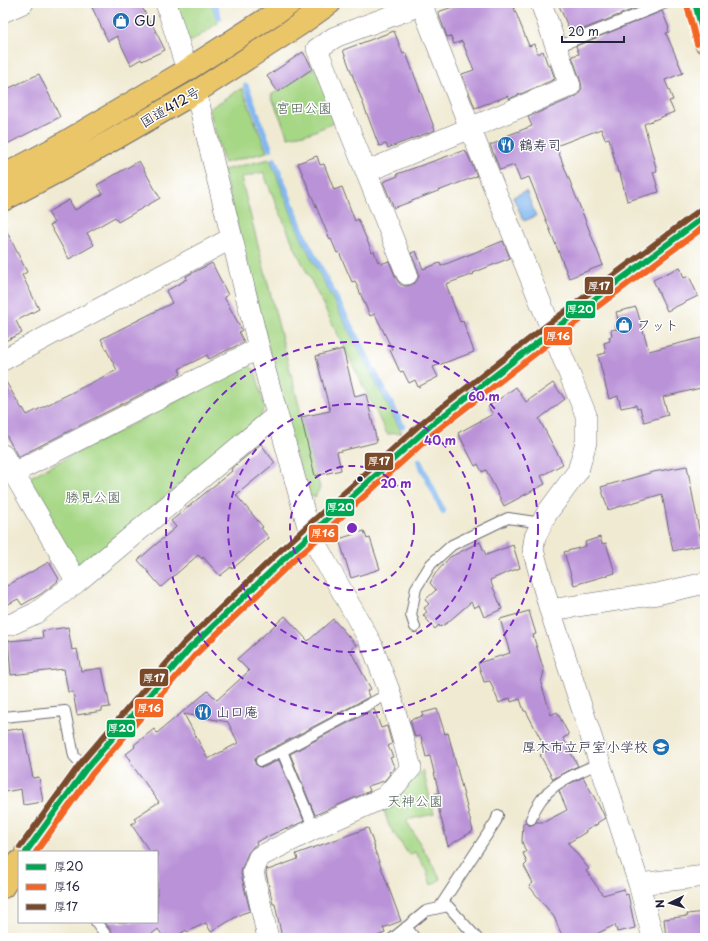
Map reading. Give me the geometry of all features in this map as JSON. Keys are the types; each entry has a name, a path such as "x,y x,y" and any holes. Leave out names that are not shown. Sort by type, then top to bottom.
{"main road":[{"name":"国道412号","path":"3,176 57,147 187,70 291,3"},
{"name":"国道412号","path":"3,200 64,168 196,92 330,3"},
{"path":"695,3 705,42"},
{"path":"28,851 86,769 190,648 310,534 430,426 552,331 705,216"},
{"path":"3,887 18,866"}],"street":[{"path":"3,12 23,3"},
{"path":"166,3 187,70"},
{"path":"407,274 317,49 335,37 423,3 470,128 586,415 586,442 578,471 546,512 535,537 533,550 550,610 639,884 653,938"},
{"path":"366,172 570,86 541,3"},
{"path":"196,92 259,348 310,534 371,643 390,693 411,768 385,797 314,829 260,857 253,872 268,938"},
{"path":"3,360 232,238"},
{"path":"13,473 259,348"},
{"path":"3,625 12,624 36,613 77,582 277,415"},
{"path":"3,455 77,582"},
{"path":"550,610 657,594 705,583"},
{"path":"639,884 705,876"}],"lane":[{"path":"557,47 666,3"},
{"path":"415,627 411,615 416,588 431,564 452,544 508,518 542,523"},
{"path":"261,761 390,693"},
{"path":"3,717 65,711 74,756 86,769"},
{"path":"282,751 314,829"},
{"path":"531,818 540,801 553,787 600,763"},
{"path":"439,908 496,821 498,815"},
{"path":"393,938 426,912 448,906 477,938"},
{"path":"97,923 108,938"},
{"path":"406,927 415,938"}],"green space":[{"path":"175,3 211,3 218,23 192,41 186,41"},
{"name":"宮田公園","path":"316,67 334,115 334,123 310,133 288,137 271,95"},
{"path":"242,88 267,152 224,163 209,109"},
{"path":"270,159 302,240 402,433 387,434 294,246 263,172 241,178 320,488 315,497 306,495 223,170"},
{"name":"勝見公園","path":"247,365 255,370 265,408 260,417 84,565 75,563 29,484 32,476"},
{"name":"天神公園","path":"423,770 434,814 406,820 441,879 431,885 427,872 415,852 409,855 389,826 384,810"}],"water":[{"path":"526,191 536,216 524,221 513,197"}],"building":[{"path":"90,3 140,3 165,50 142,61 141,59 131,65 117,36 108,41"},
{"path":"464,3 512,3 529,46 534,44 538,54 543,51 548,66 550,65 555,79 509,99 508,96 475,108 462,74 474,70 462,41 454,44 451,36 447,37 438,12"},
{"path":"558,3 649,3 571,34"},
{"path":"662,11 669,28 669,32 666,33 683,73 665,80 673,100 669,101 674,112 644,124 657,171 653,172 659,192 627,201 609,138 605,139 601,129 556,146 603,265 569,278 529,177 520,180 514,165 500,170 490,145 507,139 506,136 532,126 528,117 579,94 582,88 581,82 572,56 579,54 576,46"},
{"path":"394,31 403,54 406,53 435,130 388,148 386,144 379,146 343,50"},
{"path":"303,52 312,69 278,92 267,76"},
{"path":"39,74 60,117 3,146 3,91"},
{"path":"465,150 477,176 394,208 383,182 398,176 397,174"},
{"path":"317,156 320,165 324,164 334,190 342,187 355,221 358,219 372,252 374,251 378,262 380,261 381,264 389,261 400,284 405,286 411,285 416,282 419,276 411,253 416,251 423,269 440,263 441,266 503,241 510,258 473,273 474,274 446,284 460,322 463,321 474,352 433,367 438,377 418,387 415,380 409,383 403,371 400,372 390,350 392,349 375,314 370,316 355,281 352,282 339,252 337,253 331,239 330,240 298,163"},
{"path":"139,161 160,198 118,222 115,217 87,233 94,245 69,259 50,225 54,223 48,212 69,200 75,210 103,194 97,185"},
{"path":"3,224 27,272 22,275 39,309 16,321 22,333 3,342"},
{"path":"212,263 228,295 224,297 242,330 239,332 244,342 209,359 207,355 179,369 181,374 18,457 3,429 3,377 27,415 117,370 101,339 172,303 166,291 187,279 186,276"},
{"path":"680,267 684,278 689,276 698,296 667,311 653,280"},
{"path":"636,307 649,351 705,337 705,387 663,397 668,415 644,422 640,408 637,409 636,405 621,408 618,396 609,399 598,355 606,353 604,343 610,341 609,337 612,336 611,330 617,329 615,324 619,323 616,312"},
{"path":"343,349 355,397 366,394 377,442 337,452 341,470 315,476 301,417 330,411 316,356"},
{"path":"553,383 565,399 539,419 563,464 541,476 545,484 504,506 486,470 482,472 478,464 475,466 458,433 493,414 488,407 516,387 526,402"},
{"path":"261,444 275,463 236,495 263,527 261,528 269,538 232,569 231,567 220,576 203,557 202,559 198,555 161,587 138,560 176,527 171,521 232,471 231,469"},
{"path":"687,466 702,545 673,551 662,494 608,510 601,487 653,472"},
{"path":"364,531 367,539 370,538 380,569 351,578 339,539"},
{"path":"600,537 602,544 606,543 615,573 574,585 564,552 586,546 585,542"},
{"path":"480,542 486,555 513,545 520,568 490,580 502,609 484,617 479,605 474,608 471,602 447,623 440,627 439,625 435,629 423,615 427,612 424,608 429,604 425,600 436,590 430,583 435,574 450,557"},
{"path":"49,562 59,579 57,580 58,581 41,594 22,605 18,599 3,607 3,588"},
{"path":"529,611 536,634 533,635 544,671 541,683 551,715 557,712 569,735 563,738 578,766 553,779 540,755 547,751 526,711 524,711 520,699 511,702 510,698 499,703 490,681 484,682 478,663 510,653 500,619"},
{"path":"285,616 308,641 333,619 356,645 350,650 371,689 367,691 369,697 258,755 255,758 255,764 260,767 264,767 279,760 304,821 256,842 257,844 248,853 241,874 250,911 241,914 211,932 206,923 187,932 186,930 174,938 164,938 158,929 147,938 118,938 105,923 158,923 158,851 149,851 131,824 136,822 134,818 159,802 129,761 131,760 126,754 135,747 134,745 154,729 157,733 208,691 217,700 249,671 237,659","holes":["184,714 228,722 238,743 208,759"]},
{"path":"68,627 72,650 77,649 81,671 102,668 110,707 102,708 102,711 77,715 73,692 68,692 64,669 11,675 8,641 43,638 42,631"},
{"path":"374,709 381,728 387,726 392,744 388,746 393,757 390,758 395,768 389,772 390,774 384,781 368,786 370,791 315,815 290,754"},
{"path":"437,709 445,734 448,733 473,831 448,846 435,794 439,793 430,756 426,757 421,736 415,737 410,720 423,716 422,713"},
{"path":"23,729 33,778 39,777 43,802 23,805 21,789 5,792 3,779 3,731"},
{"path":"583,777 605,818 568,843 589,869 586,871 603,895 624,889 625,895 628,894 635,928 617,932 615,925 588,938 563,938 554,917 529,886 533,883 524,866 527,863 523,853 526,852 522,842 523,823 531,825 536,822 544,822 567,810 559,791"},
{"path":"368,828 401,921 383,928 385,933 373,938 282,938 275,904 273,904 266,873 267,868 268,870 298,859 296,854"},
{"path":"705,912 705,938 666,938 664,919"}],"waterway":[{"path":"214,3 219,18"},
{"path":"246,86 270,149"},
{"path":"274,160 304,237 402,426"},
{"path":"419,461 443,511"}],"transit line":[{"name":"厚20","path":"695,3 705,42"},
{"name":"厚16","path":"687,5 697,44"},
{"name":"厚17","path":"20,847 80,764 184,643 283,548 425,420 547,325 700,210"},
{"name":"厚20","path":"27,851 86,769 190,648 289,554 430,426 552,331 705,216"},
{"name":"厚16","path":"37,851 92,774 196,654 294,560 435,432 557,337 705,226"}],"place":[{"name":"GU","path":"121,21"},
{"name":"鶴寿司","path":"506,145"},
{"name":"フット","path":"624,325"},
{"name":"山口庵","path":"203,712"},
{"name":"厚木市立戸室小学校","path":"661,747"}]}
